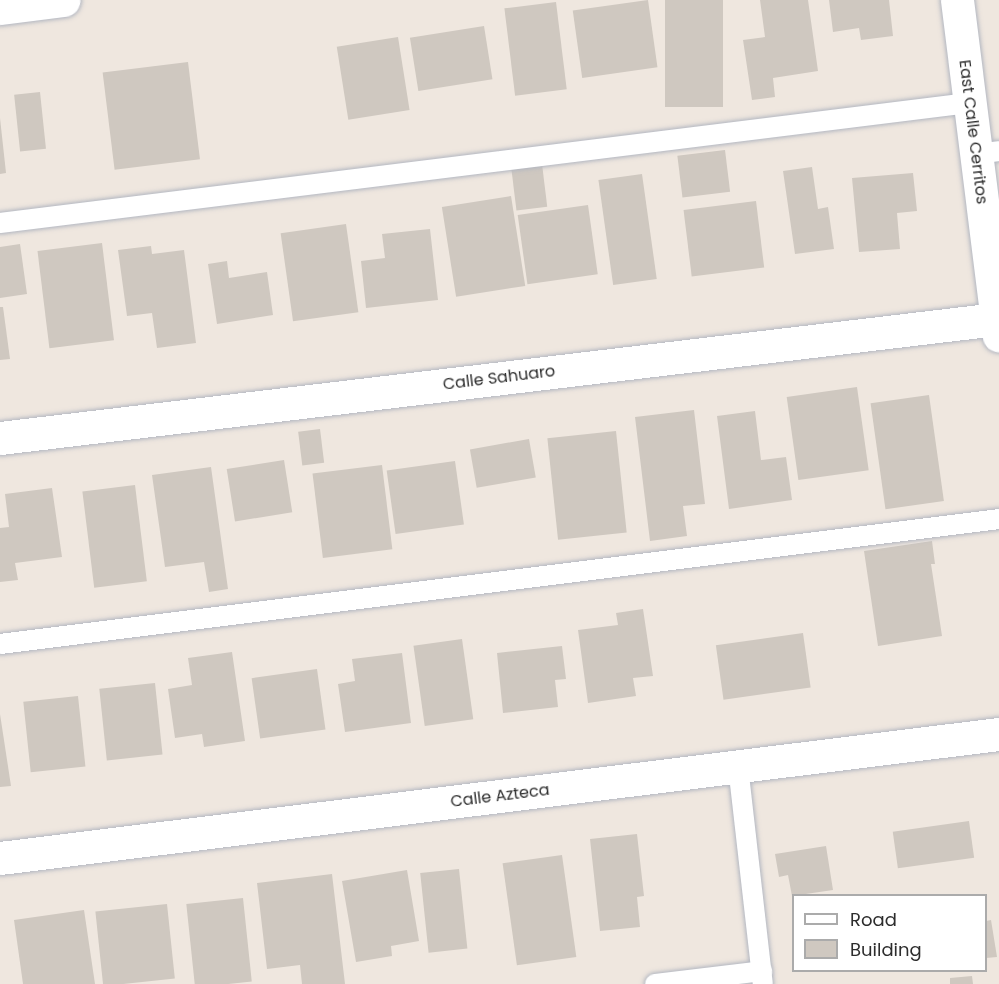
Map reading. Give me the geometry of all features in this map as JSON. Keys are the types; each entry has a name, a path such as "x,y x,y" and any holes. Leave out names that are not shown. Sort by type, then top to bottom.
{"street":[{"path":"0,8 63,0"},
{"name":"East Calle Cerritos","path":"957,0 969,103 987,152 998,327"},
{"name":"Calle Sahuaro","path":"0,438 998,327"},
{"name":"Calle Azteca","path":"0,858 999,734"}],"lane":[{"path":"0,223 969,103"},
{"path":"0,644 999,519"},
{"path":"655,984 762,977 738,766"}],"building":[{"path":"648,0 657,67 582,78 573,11"},
{"path":"665,0 723,0 723,107 665,107"},
{"path":"760,0 808,0 818,71 773,78 775,97 752,100 743,40 765,37"},
{"path":"829,0 889,0 893,36 861,40 859,28 833,32"},
{"path":"556,2 567,89 515,96 504,8"},
{"path":"484,26 492,79 418,91 410,38"},
{"path":"398,37 410,110 348,120 337,47"},
{"path":"188,62 200,159 115,170 103,72"},
{"path":"40,92 46,149 20,151 14,95"},
{"path":"0,118 6,173 0,174"},
{"path":"725,150 730,192 682,198 677,156"},
{"path":"542,164 547,207 516,210 511,168"},
{"path":"812,167 818,209 828,207 834,249 795,254 783,171"},
{"path":"913,173 917,211 897,213 900,249 859,252 852,178"},
{"path":"642,174 657,279 613,285 598,180"},
{"path":"511,196 525,286 456,297 442,207"},
{"path":"756,201 764,268 692,276 684,210"},
{"path":"588,205 598,274 527,284 518,215"},
{"path":"346,224 358,312 293,321 281,233"},
{"path":"430,229 438,300 366,308 361,261 385,258 382,234"},
{"path":"102,243 114,340 49,348 37,251"},
{"path":"20,244 27,294 0,298 0,247"},
{"path":"151,246 152,254 184,250 196,343 157,348 152,313 127,316 118,250"},
{"path":"227,261 229,278 267,272 273,315 217,324 208,264"},
{"path":"0,307 3,307 10,359 0,360"},
{"path":"857,387 869,470 798,480 787,397"},
{"path":"929,395 944,501 885,509 871,403"},
{"path":"694,410 705,504 683,506 687,536 650,541 635,417"},
{"path":"755,411 761,460 786,457 792,500 729,509 717,416"},
{"path":"320,429 324,463 302,465 298,432"},
{"path":"616,431 627,532 558,540 547,438"},
{"path":"529,439 536,477 477,488 470,449"},
{"path":"284,460 292,512 235,521 227,469"},
{"path":"455,461 464,524 396,534 387,471"},
{"path":"382,465 392,549 323,558 313,474"},
{"path":"211,467 228,589 209,592 204,562 165,567 152,475"},
{"path":"135,485 147,581 94,588 82,491"},
{"path":"52,488 62,557 15,563 18,580 0,582 0,528 9,527 5,494"},
{"path":"932,541 935,564 931,564 942,636 878,646 864,551"},
{"path":"643,609 653,676 633,678 636,696 588,703 578,630 618,625 616,613"},
{"path":"803,633 811,687 724,700 716,645"},
{"path":"462,639 473,719 425,726 413,646"},
{"path":"562,646 566,679 555,680 558,707 503,713 497,653"},
{"path":"232,652 245,741 204,747 202,734 175,738 168,689 192,685 188,658"},
{"path":"402,653 411,723 345,732 338,684 355,681 352,659"},
{"path":"317,669 325,729 260,739 252,678"},
{"path":"155,683 163,755 107,760 99,689"},
{"path":"78,696 85,767 31,772 23,702"},
{"path":"0,714 11,786 0,787"},
{"path":"969,821 974,858 898,868 893,832"},
{"path":"637,834 644,896 637,897 640,927 600,931 590,839"},
{"path":"826,846 833,890 792,894 792,896 788,875 779,877 775,854"},
{"path":"562,855 576,957 517,965 503,863"},
{"path":"459,869 467,949 429,953 420,873"},
{"path":"407,870 419,941 391,946 392,956 356,962 342,881"},
{"path":"332,874 345,984 302,984 300,965 267,969 257,883"},
{"path":"243,898 252,982 195,984 186,904"},
{"path":"167,904 175,979 103,984 95,912"},
{"path":"84,910 95,984 23,984 14,920"},
{"path":"991,920 997,957 987,958 987,921"},
{"path":"972,976 973,984 950,984 950,978"}]}
